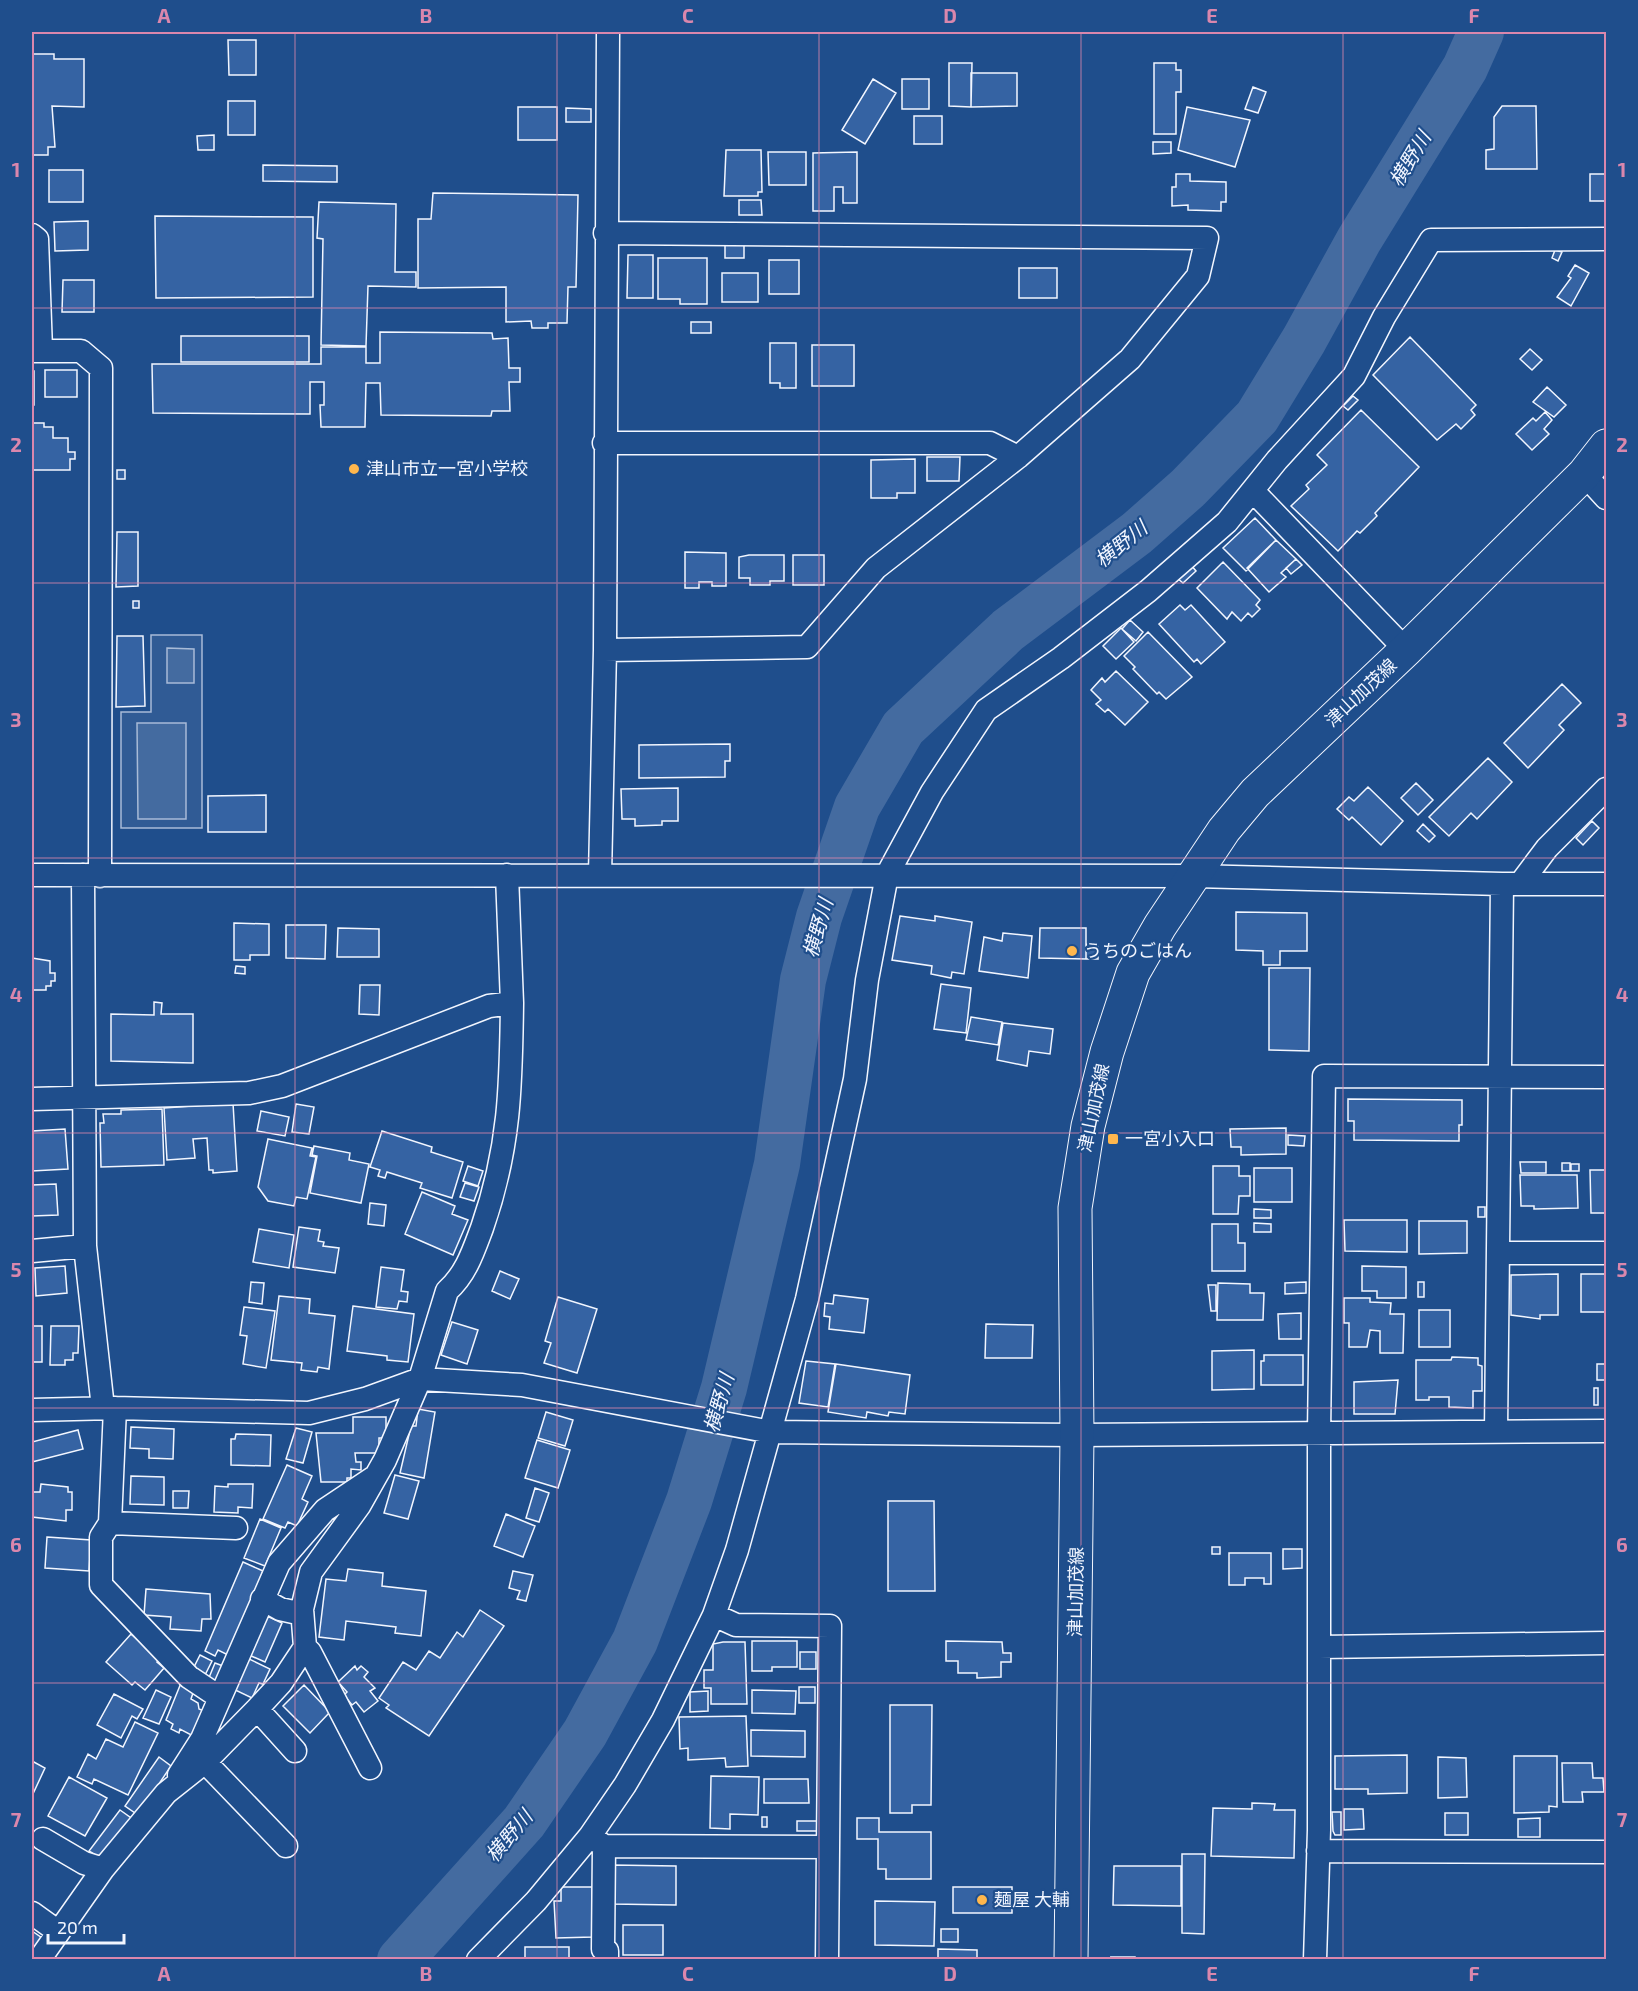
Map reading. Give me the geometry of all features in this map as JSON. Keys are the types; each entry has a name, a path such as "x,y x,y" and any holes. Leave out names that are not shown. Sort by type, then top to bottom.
{"main road":[{"name":"津山加茂線","path":"1071,1959 1077,1435 1075,1208 1088,1126 1107,1052 1133,973 1160,926 1224,830 1255,793 1406,651 1584,474 1606,446"}],"street":[{"path":"600,875 605,650 605,233 608,32"},
{"path":"605,233 1207,238 1198,276 1130,359 1018,457 876,568 807,647 605,650"},
{"path":"32,235 37,239 36,351 81,351 101,368 92,876 84,1096 85,1246 109,1408 110,1523 101,1537 101,1585 189,1677 219,1697"},
{"path":"478,1959 597,1841 625,1785 663,1720 714,1616 737,1550 760,1430 807,1299 855,1079 867,980 886,875 932,792 986,710 1061,658 1148,591 1227,522 1354,376 1384,316 1431,240 1606,239"},
{"path":"604,443 990,443 1018,457"},
{"path":"1584,474 1606,498"},
{"path":"1253,491 1406,651"},
{"path":"1496,1431 1499,1076 1511,884 1606,789"},
{"path":"32,875 1194,876 1511,884 1606,884"},
{"path":"166,1793 205,1762 257,1709 281,1683 305,1647 303,1596 311,1572 359,1506 375,1477 420,1379 447,1291 457,1282 471,1259 496,1184 503,1155 511,1089 512,1003 507,875"},
{"path":"32,1099 249,1093 282,1086 489,1006 512,1003"},
{"path":"1315,1959 1318,1851 1319,1433 1324,1076 1606,1077"},
{"path":"32,1251 85,1246"},
{"path":"1499,1253 1606,1253"},
{"path":"32,1410 109,1408 309,1413 365,1399 420,1379 522,1385 760,1430 1077,1435 1606,1431"},
{"path":"39,1959 103,1869 166,1793 202,1739 279,1563 300,1536 326,1510 375,1477"},
{"path":"110,1523 236,1528"},
{"path":"262,1599 280,1609 302,1614"},
{"path":"714,1616 736,1625 830,1626 827,1959"},
{"path":"1320,1647 1606,1643"},
{"path":"305,1647 310,1652 370,1768"},
{"path":"257,1709 295,1751"},
{"path":"205,1762 286,1846"},
{"path":"43,1839 75,1858 103,1869"},
{"path":"597,1841 828,1847"},
{"path":"597,1841 603,1949 607,1952 607,1959"},
{"path":"1318,1851 1606,1852"},
{"path":"32,1913 57,1931"}],"shaded area":[{"path":"151,635 202,635 202,828 121,828 121,712 151,712"},
{"path":"167,648 194,649 194,683 167,683"},
{"path":"137,723 186,723 186,819 138,819"}],"building":[{"path":"228,40 256,40 256,75 229,75"},
{"path":"32,54 54,54 54,59 84,59 84,107 52,106 55,147 48,147 48,155 32,155"},
{"path":"949,63 972,63 971,107 949,106"},
{"path":"1154,63 1176,63 1176,70 1181,70 1181,92 1176,92 1176,134 1154,134"},
{"path":"971,73 1017,73 1017,106 971,107"},
{"path":"873,79 896,93 865,144 842,130"},
{"path":"902,79 929,79 929,109 902,109"},
{"path":"1253,87 1266,92 1258,113 1245,109"},
{"path":"228,101 255,101 255,135 228,135"},
{"path":"1502,106 1536,106 1537,169 1486,169 1486,150 1494,149 1494,117"},
{"path":"518,107 557,107 557,140 518,140"},
{"path":"1187,107 1250,120 1235,167 1178,150"},
{"path":"566,108 591,109 591,122 566,122"},
{"path":"914,116 942,116 942,144 914,144"},
{"path":"214,135 214,150 198,150 197,136"},
{"path":"1153,142 1171,142 1171,153 1153,154"},
{"path":"726,150 761,150 762,192 758,192 758,196 724,196"},
{"path":"768,152 806,152 806,185 769,185"},
{"path":"857,152 857,203 843,203 843,187 834,187 834,211 813,211 813,153"},
{"path":"263,165 337,166 337,182 263,181"},
{"path":"49,170 83,170 83,202 49,202"},
{"path":"1176,174 1190,174 1190,181 1226,182 1226,202 1221,202 1221,211 1188,210 1188,205 1172,206 1172,187 1176,187"},
{"path":"1590,174 1606,174 1606,201 1590,201"},
{"path":"433,193 578,195 576,287 568,287 567,323 548,323 548,328 532,328 531,321 506,322 506,287 418,288 418,219 431,219"},
{"path":"739,200 761,200 762,215 739,215"},
{"path":"319,202 396,204 395,272 416,272 416,287 368,286 366,346 321,345 323,239 317,238"},
{"path":"155,216 313,217 313,297 156,298"},
{"path":"88,221 88,250 55,251 54,222"},
{"path":"725,244 744,244 744,258 725,258"},
{"path":"1555,250 1562,252 1558,261 1552,258"},
{"path":"628,255 653,255 653,298 627,298"},
{"path":"658,258 707,258 707,304 680,304 680,299 658,299"},
{"path":"769,260 799,260 799,294 769,294"},
{"path":"1575,265 1589,273 1571,306 1557,297 1571,278 1568,276"},
{"path":"1019,268 1057,268 1057,298 1019,298"},
{"path":"722,273 758,273 758,302 722,302"},
{"path":"63,280 94,280 94,312 62,312"},
{"path":"691,322 711,322 711,333 691,333"},
{"path":"380,332 492,333 493,339 508,338 509,368 520,368 520,382 509,382 510,411 492,411 491,416 381,415 380,383 366,383 365,427 321,427 320,405 324,405 324,382 310,382 310,414 153,413 152,364 321,364 321,347 366,347 366,363 380,363"},
{"path":"181,336 309,336 309,362 181,362"},
{"path":"1410,337 1476,405 1471,410 1475,415 1461,429 1456,424 1437,440 1373,375"},
{"path":"770,343 796,343 796,388 780,388 780,383 770,383"},
{"path":"812,345 854,345 854,386 812,386"},
{"path":"1530,349 1542,360 1532,370 1520,359"},
{"path":"45,370 77,370 77,397 45,397"},
{"path":"32,371 34,371 34,405 32,405"},
{"path":"1547,387 1566,405 1554,417 1533,402"},
{"path":"1353,396 1358,400 1348,410 1343,406"},
{"path":"1361,410 1419,467 1375,513 1377,516 1360,533 1357,531 1338,551 1291,506 1309,489 1306,485 1327,465 1317,455"},
{"path":"1545,412 1552,420 1544,429 1549,434 1532,450 1516,434 1533,418 1536,421"},
{"path":"32,423 44,423 44,427 53,427 53,438 68,438 68,452 75,452 75,459 70,459 70,470 32,470"},
{"path":"927,457 960,457 959,481 927,481"},
{"path":"915,459 915,493 897,493 897,498 871,498 871,460"},
{"path":"117,470 125,470 125,479 117,479"},
{"path":"1255,518 1276,540 1246,571 1223,548"},
{"path":"117,532 138,532 138,586 116,587"},
{"path":"1276,540 1296,559 1281,573 1286,577 1269,592 1247,568"},
{"path":"685,552 726,553 726,586 712,586 712,582 699,582 699,588 685,588"},
{"path":"784,555 784,581 770,581 770,585 750,585 750,578 739,578 739,557"},
{"path":"793,555 824,555 824,585 793,585"},
{"path":"1296,559 1302,565 1291,574 1286,568"},
{"path":"1223,562 1260,600 1256,605 1260,609 1252,617 1248,613 1241,621 1232,612 1227,619 1197,588"},
{"path":"1191,565 1196,571 1183,583 1177,578"},
{"path":"133,601 139,601 139,608 133,608"},
{"path":"1180,605 1185,610 1191,605 1225,642 1201,664 1197,659 1194,662 1159,624"},
{"path":"1130,620 1143,632 1136,641 1122,629"},
{"path":"1121,628 1134,642 1116,659 1103,646"},
{"path":"1148,632 1192,677 1166,699 1159,692 1157,694 1124,656"},
{"path":"117,636 143,636 145,706 116,707"},
{"path":"1116,671 1148,702 1125,725 1108,709 1105,712 1096,704 1101,700 1091,690 1102,678 1105,682"},
{"path":"1562,684 1581,703 1559,725 1564,730 1528,768 1504,743"},
{"path":"730,744 730,761 725,761 725,777 639,778 639,745"},
{"path":"1488,758 1512,782 1477,819 1471,813 1449,836 1429,817"},
{"path":"1416,783 1433,800 1418,815 1401,798"},
{"path":"1368,787 1403,821 1381,845 1352,817 1349,820 1337,809 1349,797 1354,801"},
{"path":"678,788 678,821 662,821 662,825 635,826 635,819 622,819 621,789"},
{"path":"266,795 266,832 208,832 208,796"},
{"path":"1592,821 1599,828 1583,845 1576,838"},
{"path":"1423,824 1435,836 1429,842 1417,831"},
{"path":"1236,912 1307,913 1307,951 1280,951 1280,965 1263,965 1263,951 1236,950"},
{"path":"900,916 935,921 935,916 972,922 964,974 952,972 951,978 931,974 932,966 892,960"},
{"path":"234,923 269,924 269,955 250,955 250,960 234,960"},
{"path":"286,925 326,925 325,959 286,958"},
{"path":"338,928 379,929 379,957 337,957"},
{"path":"1040,928 1086,928 1086,959 1039,958"},
{"path":"1003,933 1032,936 1028,978 979,971 984,937 1002,941"},
{"path":"1086,944 1098,945 1098,959 1086,959"},
{"path":"32,958 50,961 50,973 55,973 55,981 51,981 51,986 46,986 46,990 32,990"},
{"path":"236,966 245,967 245,974 235,973"},
{"path":"1269,968 1310,968 1309,1051 1269,1050"},
{"path":"941,984 971,988 966,1033 934,1029"},
{"path":"360,985 380,985 379,1015 359,1014"},
{"path":"154,1002 162,1003 161,1014 193,1014 193,1063 111,1061 111,1014 154,1015"},
{"path":"971,1017 1002,1022 998,1045 966,1040"},
{"path":"1003,1023 1053,1029 1050,1054 1029,1051 1027,1066 997,1060"},
{"path":"1348,1099 1462,1100 1462,1125 1459,1125 1459,1141 1354,1140 1354,1121 1348,1121"},
{"path":"233,1103 237,1171 213,1173 213,1170 209,1170 207,1138 193,1139 195,1158 167,1160 164,1108"},
{"path":"296,1104 314,1107 309,1134 292,1132"},
{"path":"162,1109 164,1165 101,1167 100,1123 104,1123 103,1114 121,1114 121,1110"},
{"path":"261,1111 289,1117 285,1136 257,1131"},
{"path":"1286,1128 1286,1154 1241,1155 1241,1147 1231,1147 1230,1129"},
{"path":"65,1129 68,1169 32,1171 32,1131"},
{"path":"382,1131 432,1147 431,1152 463,1162 452,1198 420,1188 422,1183 387,1172 385,1178 378,1176 380,1170 370,1167"},
{"path":"1288,1135 1305,1136 1304,1146 1288,1145"},
{"path":"268,1139 312,1148 310,1156 316,1157 307,1199 296,1197 294,1206 268,1201 258,1187"},
{"path":"314,1146 350,1153 349,1160 369,1164 361,1203 310,1193 317,1156 312,1155"},
{"path":"1520,1162 1546,1162 1546,1173 1521,1173"},
{"path":"1562,1163 1570,1163 1570,1171 1562,1171"},
{"path":"1571,1164 1579,1164 1579,1171 1571,1171"},
{"path":"468,1166 483,1171 478,1186 463,1181"},
{"path":"1213,1166 1239,1166 1239,1176 1250,1176 1250,1196 1239,1196 1238,1214 1213,1214"},
{"path":"1254,1168 1292,1168 1292,1202 1254,1202"},
{"path":"1590,1170 1606,1170 1606,1213 1591,1213"},
{"path":"1520,1175 1577,1175 1578,1208 1534,1209 1534,1206 1521,1206"},
{"path":"465,1183 479,1187 474,1201 460,1197"},
{"path":"56,1184 58,1215 32,1216 32,1185"},
{"path":"422,1192 455,1206 452,1214 468,1220 453,1255 405,1234"},
{"path":"370,1203 386,1205 384,1226 368,1224"},
{"path":"1478,1207 1485,1207 1485,1217 1478,1217"},
{"path":"1254,1209 1271,1210 1271,1218 1254,1218"},
{"path":"1344,1220 1407,1220 1407,1252 1345,1251"},
{"path":"1419,1221 1467,1221 1467,1253 1419,1254"},
{"path":"1254,1223 1271,1224 1271,1232 1254,1232"},
{"path":"1212,1224 1238,1224 1238,1243 1245,1243 1245,1271 1212,1271"},
{"path":"299,1227 320,1230 318,1241 324,1242 323,1246 339,1248 335,1273 293,1267"},
{"path":"259,1229 294,1235 289,1268 253,1262"},
{"path":"65,1266 67,1293 36,1296 35,1268"},
{"path":"1362,1266 1406,1267 1406,1298 1377,1298 1377,1291 1362,1291"},
{"path":"381,1267 404,1270 401,1291 408,1292 407,1302 399,1301 397,1309 376,1307"},
{"path":"500,1271 519,1279 510,1299 492,1291"},
{"path":"1558,1274 1558,1315 1540,1315 1540,1319 1511,1315 1511,1275"},
{"path":"1581,1274 1606,1274 1606,1312 1581,1312"},
{"path":"251,1282 264,1283 262,1304 249,1302"},
{"path":"1306,1282 1306,1293 1285,1294 1285,1283"},
{"path":"1418,1282 1424,1282 1424,1297 1418,1297"},
{"path":"1218,1283 1250,1284 1250,1293 1264,1293 1263,1320 1217,1320"},
{"path":"1208,1285 1216,1285 1216,1311 1211,1311"},
{"path":"834,1295 868,1299 864,1333 829,1329 830,1317 824,1316 825,1303 833,1304"},
{"path":"279,1296 310,1299 309,1313 335,1316 329,1369 318,1367 317,1372 301,1370 302,1363 271,1360"},
{"path":"558,1297 597,1309 577,1373 544,1363 551,1343 545,1341"},
{"path":"1344,1298 1370,1298 1370,1302 1391,1303 1390,1314 1404,1314 1403,1353 1380,1353 1380,1331 1370,1330 1367,1347 1349,1347 1349,1323 1344,1323"},
{"path":"353,1306 414,1314 408,1362 387,1360 387,1356 347,1351"},
{"path":"244,1307 275,1311 266,1368 243,1364 247,1336 240,1335"},
{"path":"1419,1310 1450,1310 1450,1347 1419,1347"},
{"path":"1301,1313 1301,1339 1279,1339 1278,1314"},
{"path":"452,1322 478,1330 467,1364 441,1355"},
{"path":"986,1324 1033,1325 1032,1358 985,1358"},
{"path":"32,1326 42,1326 42,1362 32,1362"},
{"path":"51,1326 79,1326 78,1353 73,1353 73,1360 65,1360 65,1365 50,1365"},
{"path":"1254,1350 1254,1389 1212,1390 1212,1351"},
{"path":"1264,1355 1303,1355 1303,1385 1261,1385 1261,1361 1264,1361"},
{"path":"1452,1357 1478,1358 1478,1365 1482,1366 1482,1391 1473,1391 1473,1408 1449,1407 1449,1397 1429,1397 1429,1400 1416,1400 1416,1360 1451,1360"},
{"path":"806,1361 835,1364 828,1407 799,1403"},
{"path":"836,1364 910,1375 905,1414 889,1412 888,1416 867,1412 866,1418 828,1412"},
{"path":"1597,1364 1606,1364 1606,1380 1597,1380"},
{"path":"1398,1380 1395,1414 1354,1414 1354,1382"},
{"path":"1594,1388 1598,1388 1598,1405 1594,1405"},
{"path":"418,1409 435,1412 424,1478 400,1473 411,1426 416,1426"},
{"path":"546,1412 573,1420 565,1446 538,1438"},
{"path":"353,1417 386,1417 386,1438 379,1438 379,1453 355,1453 356,1462 361,1462 361,1470 351,1469 351,1478 347,1478 347,1482 321,1482 316,1433 353,1433"},
{"path":"131,1427 174,1429 173,1459 149,1458 149,1449 130,1448"},
{"path":"296,1428 312,1432 303,1463 286,1459"},
{"path":"78,1430 83,1449 32,1462 32,1442"},
{"path":"236,1434 271,1435 270,1466 231,1465 231,1439 235,1439"},
{"path":"537,1440 570,1450 558,1488 525,1478"},
{"path":"287,1465 312,1476 302,1499 308,1502 297,1526 288,1522 285,1528 263,1519"},
{"path":"395,1475 419,1481 408,1519 384,1513"},
{"path":"131,1476 164,1477 164,1505 130,1504"},
{"path":"41,1484 68,1487 68,1492 72,1492 72,1510 66,1510 66,1521 32,1517 32,1492 40,1492"},
{"path":"228,1484 253,1484 252,1508 238,1507 238,1513 214,1512 215,1486 228,1487"},
{"path":"535,1488 549,1493 539,1522 526,1518"},
{"path":"173,1491 189,1491 188,1508 173,1508"},
{"path":"888,1501 934,1501 935,1591 888,1591"},
{"path":"506,1514 535,1526 523,1557 494,1546"},
{"path":"260,1519 281,1528 265,1566 244,1558"},
{"path":"47,1537 91,1540 89,1571 45,1568"},
{"path":"1212,1547 1220,1547 1220,1554 1212,1554"},
{"path":"1283,1549 1302,1549 1302,1568 1283,1569"},
{"path":"1229,1553 1271,1553 1271,1584 1264,1584 1264,1578 1245,1578 1245,1585 1229,1585"},
{"path":"243,1562 263,1571 228,1655 218,1650 215,1656 205,1651"},
{"path":"348,1569 383,1573 382,1586 426,1591 421,1636 395,1633 396,1627 346,1621 344,1640 319,1637 326,1579 346,1581"},
{"path":"513,1571 533,1575 526,1601 517,1599 520,1591 509,1588"},
{"path":"146,1589 210,1594 211,1619 202,1619 201,1631 170,1629 171,1617 144,1615"},
{"path":"480,1610 504,1626 429,1736 386,1708 389,1705 379,1698 403,1662 416,1670 429,1651 440,1658 457,1632 463,1637"},
{"path":"265,1615 282,1623 265,1662 249,1655"},
{"path":"131,1634 159,1659 157,1662 164,1668 145,1690 135,1682 132,1685 106,1662"},
{"path":"752,1641 797,1641 797,1667 772,1667 772,1671 752,1671"},
{"path":"946,1641 1002,1642 1003,1653 1011,1653 1011,1662 1001,1662 1001,1677 977,1678 977,1673 958,1673 958,1661 946,1661"},
{"path":"745,1642 747,1704 711,1704 711,1688 704,1688 704,1670 713,1670 713,1644"},
{"path":"800,1652 816,1652 816,1669 800,1669"},
{"path":"200,1655 212,1661 204,1677 192,1671"},
{"path":"245,1657 270,1669 263,1684 259,1683 252,1698 231,1688"},
{"path":"215,1663 223,1666 215,1683 208,1680"},
{"path":"355,1666 357,1670 361,1666 368,1672 364,1677 375,1688 370,1691 378,1701 364,1712 356,1702 352,1705 344,1695 347,1692 338,1682"},
{"path":"181,1683 194,1690 191,1699 198,1703 199,1709 204,1711 195,1737 180,1729 179,1733 171,1729 173,1724 166,1720"},
{"path":"304,1685 330,1712 310,1733 283,1706"},
{"path":"799,1687 815,1687 815,1703 799,1703"},
{"path":"156,1690 171,1697 159,1724 143,1718"},
{"path":"752,1690 796,1691 795,1714 752,1713"},
{"path":"708,1691 708,1711 690,1712 690,1692"},
{"path":"114,1694 143,1709 137,1719 132,1716 121,1738 97,1725"},
{"path":"890,1705 932,1705 931,1805 912,1805 912,1813 890,1813"},
{"path":"746,1716 748,1766 726,1767 725,1758 688,1760 688,1748 680,1749 679,1717"},
{"path":"135,1722 158,1733 128,1795 94,1779 92,1784 77,1777 88,1754 96,1759 106,1739 123,1747"},
{"path":"751,1730 805,1731 805,1757 751,1756"},
{"path":"1407,1755 1407,1793 1368,1794 1368,1789 1335,1789 1335,1756"},
{"path":"1514,1756 1557,1756 1557,1807 1549,1806 1549,1812 1514,1813"},
{"path":"159,1757 171,1766 138,1815 125,1806"},
{"path":"1438,1757 1466,1758 1467,1797 1438,1798"},
{"path":"32,1761 45,1768 32,1796"},
{"path":"1562,1763 1592,1763 1593,1778 1603,1778 1604,1792 1582,1792 1583,1802 1563,1802"},
{"path":"711,1776 759,1777 758,1815 730,1814 730,1829 710,1828"},
{"path":"69,1777 107,1798 85,1836 48,1816"},
{"path":"764,1779 808,1779 809,1803 764,1803"},
{"path":"1252,1803 1275,1804 1274,1810 1295,1810 1294,1858 1211,1856 1213,1808 1252,1809"},
{"path":"1344,1809 1363,1809 1364,1829 1344,1830"},
{"path":"120,1810 134,1820 103,1860 89,1851"},
{"path":"1332,1812 1341,1812 1341,1835 1335,1835 1333,1831"},
{"path":"1445,1813 1468,1813 1468,1835 1445,1835"},
{"path":"762,1817 767,1817 767,1827 762,1827"},
{"path":"857,1818 879,1818 879,1832 931,1832 931,1879 886,1879 886,1869 878,1869 878,1839 857,1839"},
{"path":"1540,1818 1540,1837 1518,1837 1518,1819"},
{"path":"797,1821 817,1821 817,1831 797,1831"},
{"path":"1182,1854 1205,1854 1204,1934 1182,1933"},
{"path":"612,1865 676,1866 676,1905 611,1904"},
{"path":"1114,1866 1181,1866 1181,1906 1113,1905"},
{"path":"561,1887 592,1887 593,1937 556,1938 554,1901 561,1901"},
{"name":"麺屋 大輔","path":"953,1887 1012,1887 1012,1913 953,1913"},
{"path":"875,1901 935,1902 934,1946 875,1945"},
{"path":"623,1925 663,1925 663,1955 623,1955"},
{"path":"941,1929 958,1929 958,1942 941,1942"},
{"path":"32,1931 45,1940 32,1959"},
{"path":"525,1947 569,1947 569,1960 525,1960"},
{"path":"938,1949 977,1950 977,1960 938,1960"},
{"path":"1111,1957 1135,1957 1135,1960 1112,1960"}],"waterway":[{"name":"横野川","path":"400,1960 524,1822 585,1733 635,1641 689,1501 724,1388 777,1164 803,980 819,917 857,807 903,728 1008,630 1137,533 1188,488 1257,417 1304,340 1359,240 1465,68 1481,32"}],"place":[{"name":"津山市立一宮小学校","path":"354,469"},
{"name":"うちのごはん","path":"1072,951"},
{"name":"一宮小入口","path":"1113,1139"},
{"name":"麺屋 大輔","path":"982,1900"}]}
